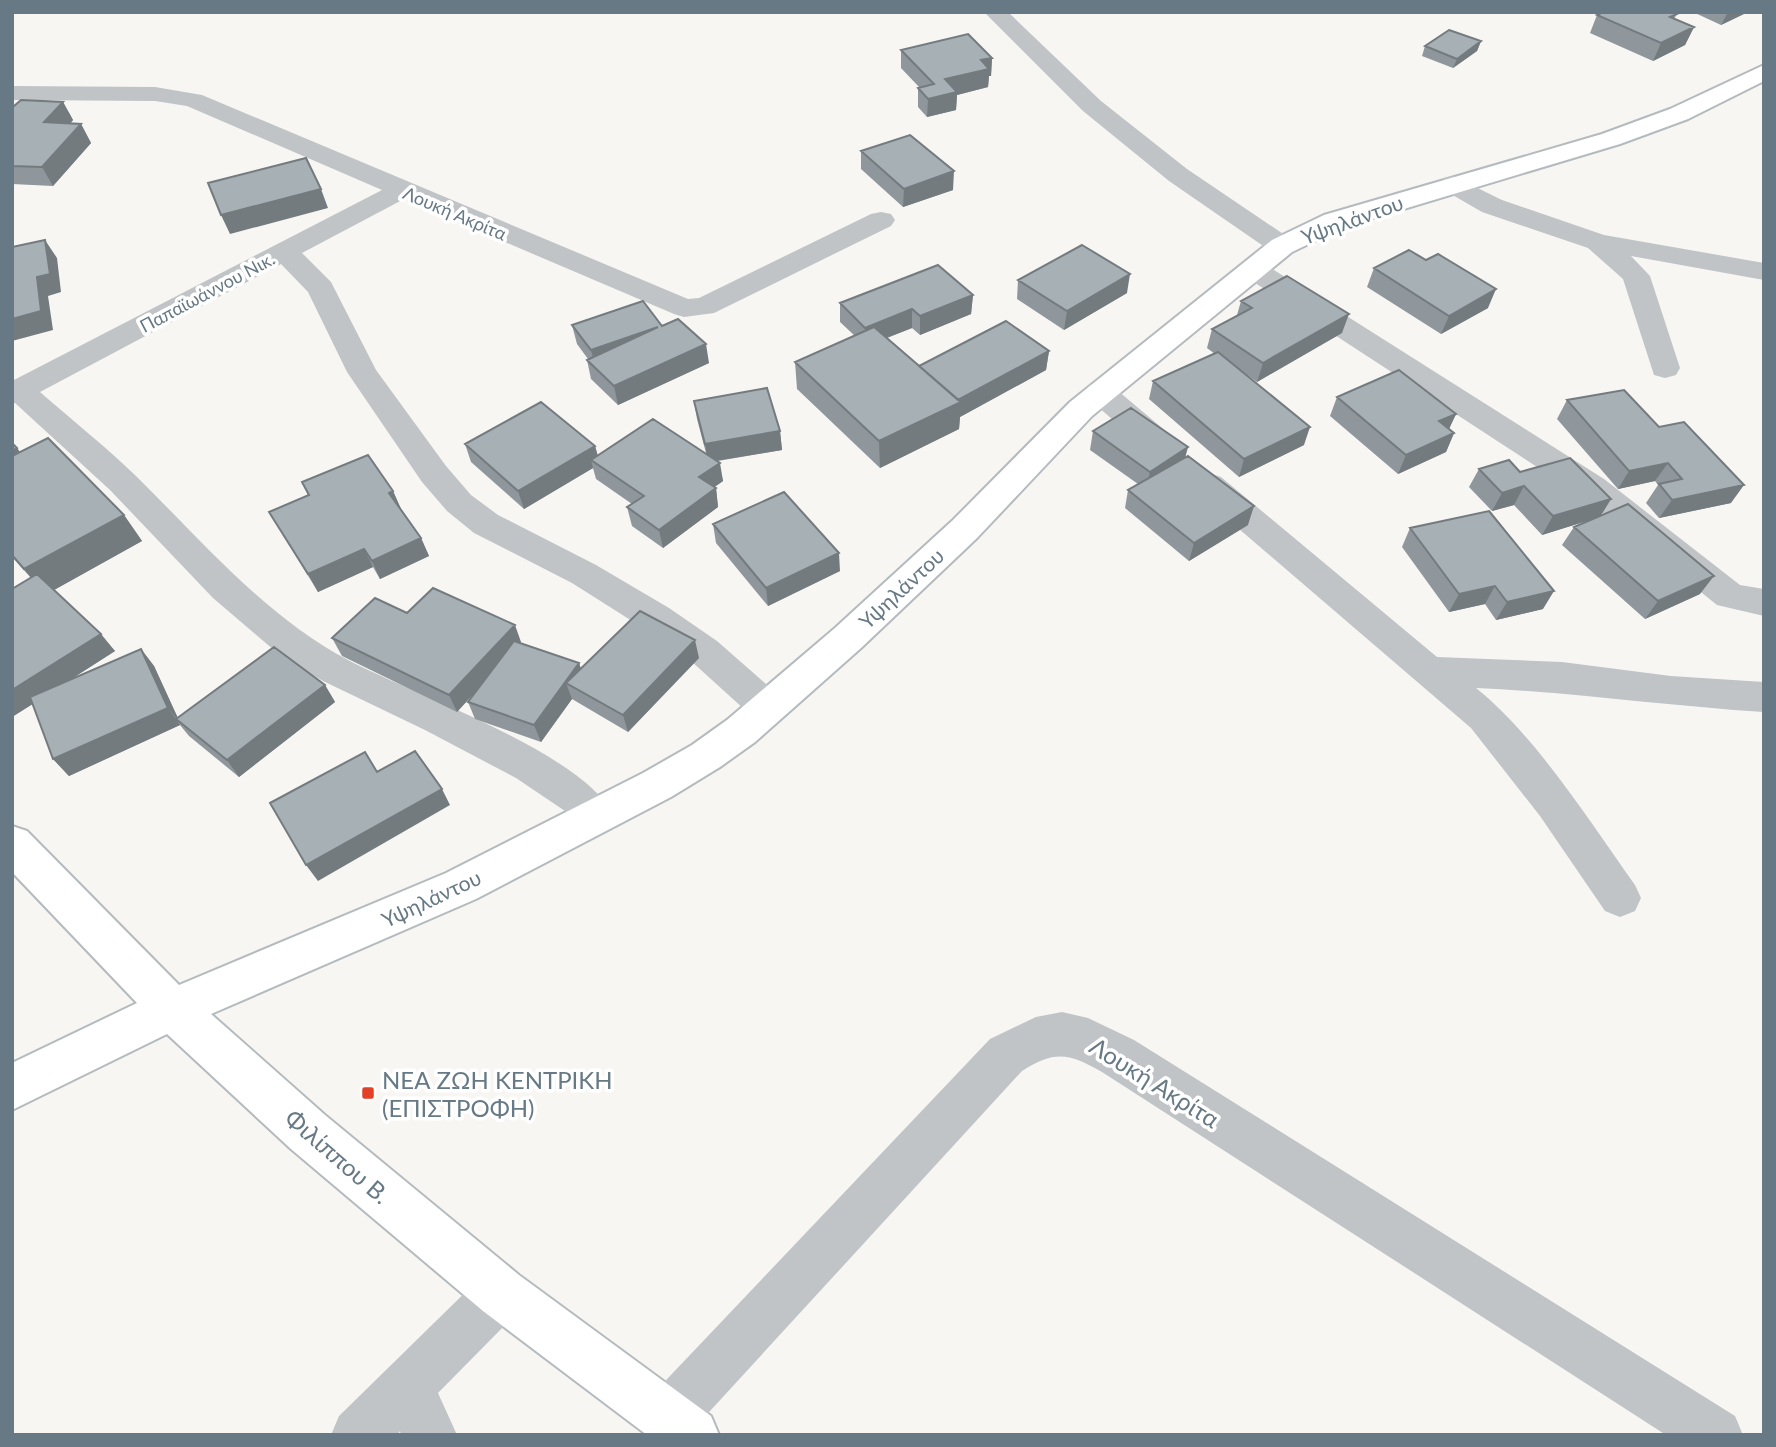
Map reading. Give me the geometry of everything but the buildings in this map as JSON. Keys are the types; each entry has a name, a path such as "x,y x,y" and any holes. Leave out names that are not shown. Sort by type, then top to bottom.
{"street":[{"path":"995,12 1114,123 1178,175 1282,246"},
{"name":"Υψηλάντου","path":"12,1087 172,1009 349,936 461,886 691,766 724,744 848,638 965,529 1081,408 1282,246 1334,221 1611,139 1679,114 1764,72"},
{"name":"Λουκή Ακρίτα","path":"12,93 177,96 235,117 401,190 684,308 695,309 881,220"},
{"path":"1454,184 1492,206 1598,242 1764,272"},
{"name":"Παπαϊωάννου Νικ.","path":"16,392 401,190"},
{"path":"1598,242 1636,276 1665,368"},
{"path":"284,251 321,288 362,372 434,474 458,503 486,524 584,574 656,618 704,651 768,708"},
{"path":"1253,268 1592,487 1730,596 1764,603"},
{"path":"16,392 122,482 226,589 294,646 336,671 439,719 530,766 579,799 595,817"},
{"path":"1100,392 1485,717 1554,804 1620,898"},
{"path":"1429,671 1562,677 1671,691 1764,696"},
{"name":"Φιλίππου Β.","path":"12,844 172,1009 308,1132 501,1293 680,1425"},
{"name":"Λουκή Ακρίτα","path":"680,1425 1006,1055 1029,1040 1051,1033 1066,1033 1090,1040 1118,1056 1716,1435"},
{"path":"358,1435 501,1293"},
{"path":"406,1386 430,1435"}],"place":[{"name":"ΝΕΑ ΖΩΗ ΚΕΝΤΡΙΚΗ (ΕΠΙΣΤΡΟΦΗ)","path":"368,1093"}]}
